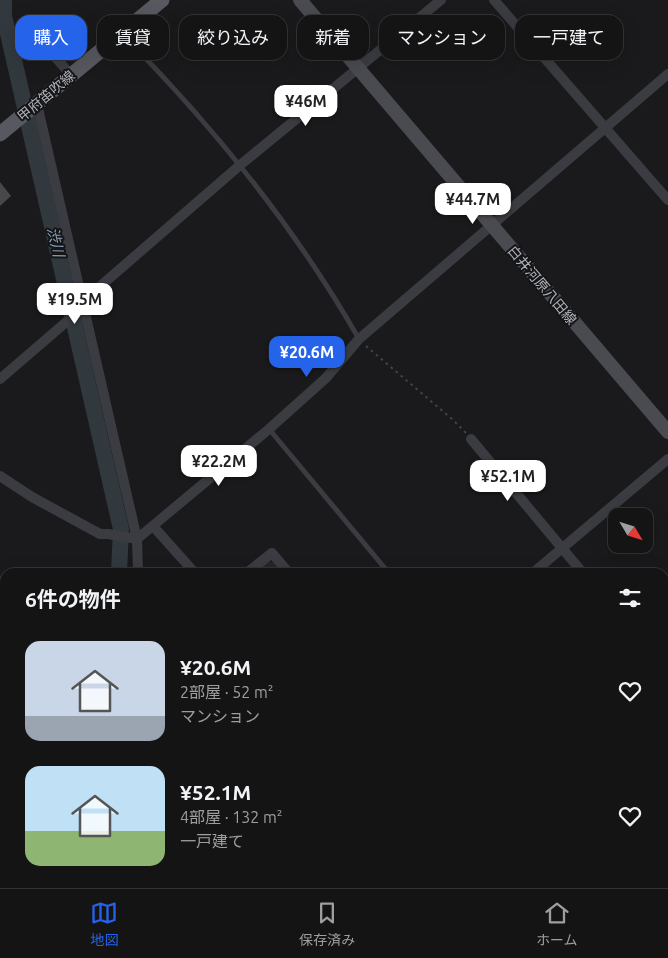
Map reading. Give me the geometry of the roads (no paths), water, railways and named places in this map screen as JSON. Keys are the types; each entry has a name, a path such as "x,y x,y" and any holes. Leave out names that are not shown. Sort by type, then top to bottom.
{"main road":[{"name":"甲府笛吹線","path":"143,15 162,0"},
{"name":"白井河原八田線","path":"300,0 668,432"},
{"name":"甲府笛吹線","path":"0,134 97,53"}],"street":[{"path":"0,379 64,325 81,306 240,166 441,0"},
{"path":"494,0 668,200"},
{"path":"58,60 71,75"},
{"path":"0,476 32,497 100,534 133,538 153,526 269,430 326,378 358,339 668,74"},
{"path":"34,106 133,538 137,568"},
{"path":"471,439 579,568"},
{"path":"539,568 668,459"},
{"path":"153,526 190,568"},
{"path":"253,568 272,553 285,568"}],"lane":[{"path":"147,60 166,79 240,166 292,235 344,314 358,339"},
{"path":"269,430 385,568"}],"waterway":[{"name":"渋川","path":"4,0 4,16 121,529 119,568"}]}
